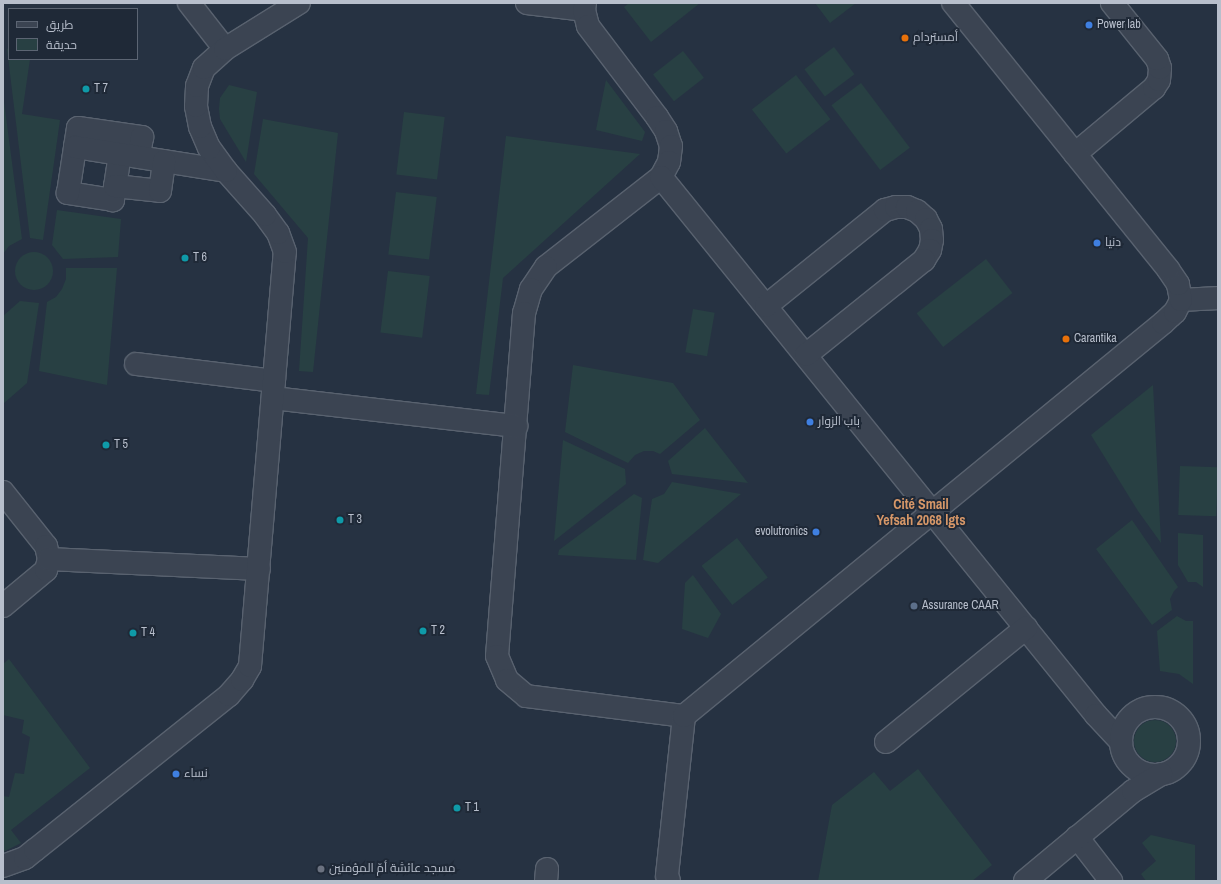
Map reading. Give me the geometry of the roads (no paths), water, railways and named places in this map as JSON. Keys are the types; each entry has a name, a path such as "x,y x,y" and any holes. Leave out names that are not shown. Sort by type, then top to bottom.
{"street":[{"path":"189,3 225,49"},
{"path":"3,866 25,858 229,695 242,680 250,666 285,252 278,233 265,215 226,171 209,148 200,127 196,106 197,86 204,68 225,49 299,3"},
{"path":"526,3 585,6 588,26 666,132 671,146 669,162 661,177 546,267 531,289 524,313 497,656 507,680 526,696 684,716"},
{"path":"669,881 667,875 684,716 1163,324 1175,312 1181,300 1178,284 1168,269 953,3"},
{"path":"1075,154 1154,88 1159,80 1160,68 1157,59 1116,4"},
{"path":"130,156 115,186 113,200 68,193 75,147 226,171"},
{"path":"115,186 160,191 164,161"},
{"path":"661,177 1096,715 1121,742"},
{"path":"766,306 885,210 896,207 907,207 917,211 926,219 932,240 930,250 924,260 806,355"},
{"path":"1181,300 1218,298"},
{"path":"136,364 274,390 516,426"},
{"path":"3,492 46,546 49,559 46,570 3,606"},
{"path":"49,559 259,569"},
{"path":"886,742 1026,628"},
{"path":"1025,881 1142,785 1161,774 1176,768 1186,755 1189,739 1184,724 1173,712 1158,707 1141,710 1128,719 1113,720 1096,715"},
{"path":"1125,799 1132,779 1130,764 1122,751 1121,742 1122,734 1128,719"},
{"path":"1130,764 1145,773 1161,774"},
{"path":"1077,837 1111,881"}],"place":[{"name":"Power lab","path":"1089,25"},
{"name":"أمستردام","path":"905,38"},
{"name":"T 7","path":"86,89"},
{"name":"دنيا","path":"1097,243"},
{"name":"T 6","path":"185,258"},
{"name":"Carantika","path":"1066,339"},
{"name":"باب الزوار","path":"810,422"},
{"name":"T 5","path":"106,445"},
{"name":"T 3","path":"340,520"},
{"name":"evolutronics","path":"816,532"},
{"name":"Assurance CAAR","path":"914,606"},
{"name":"T 2","path":"423,631"},
{"name":"T 4","path":"133,633"},
{"name":"نساء","path":"176,774"},
{"name":"T 1","path":"457,808"},
{"name":"مسجد عائشة أمّ المؤمنين","path":"321,869"}],"district":[{"name":"Cité Smail Yefsah 2068 lgts","path":"921,512"}]}
